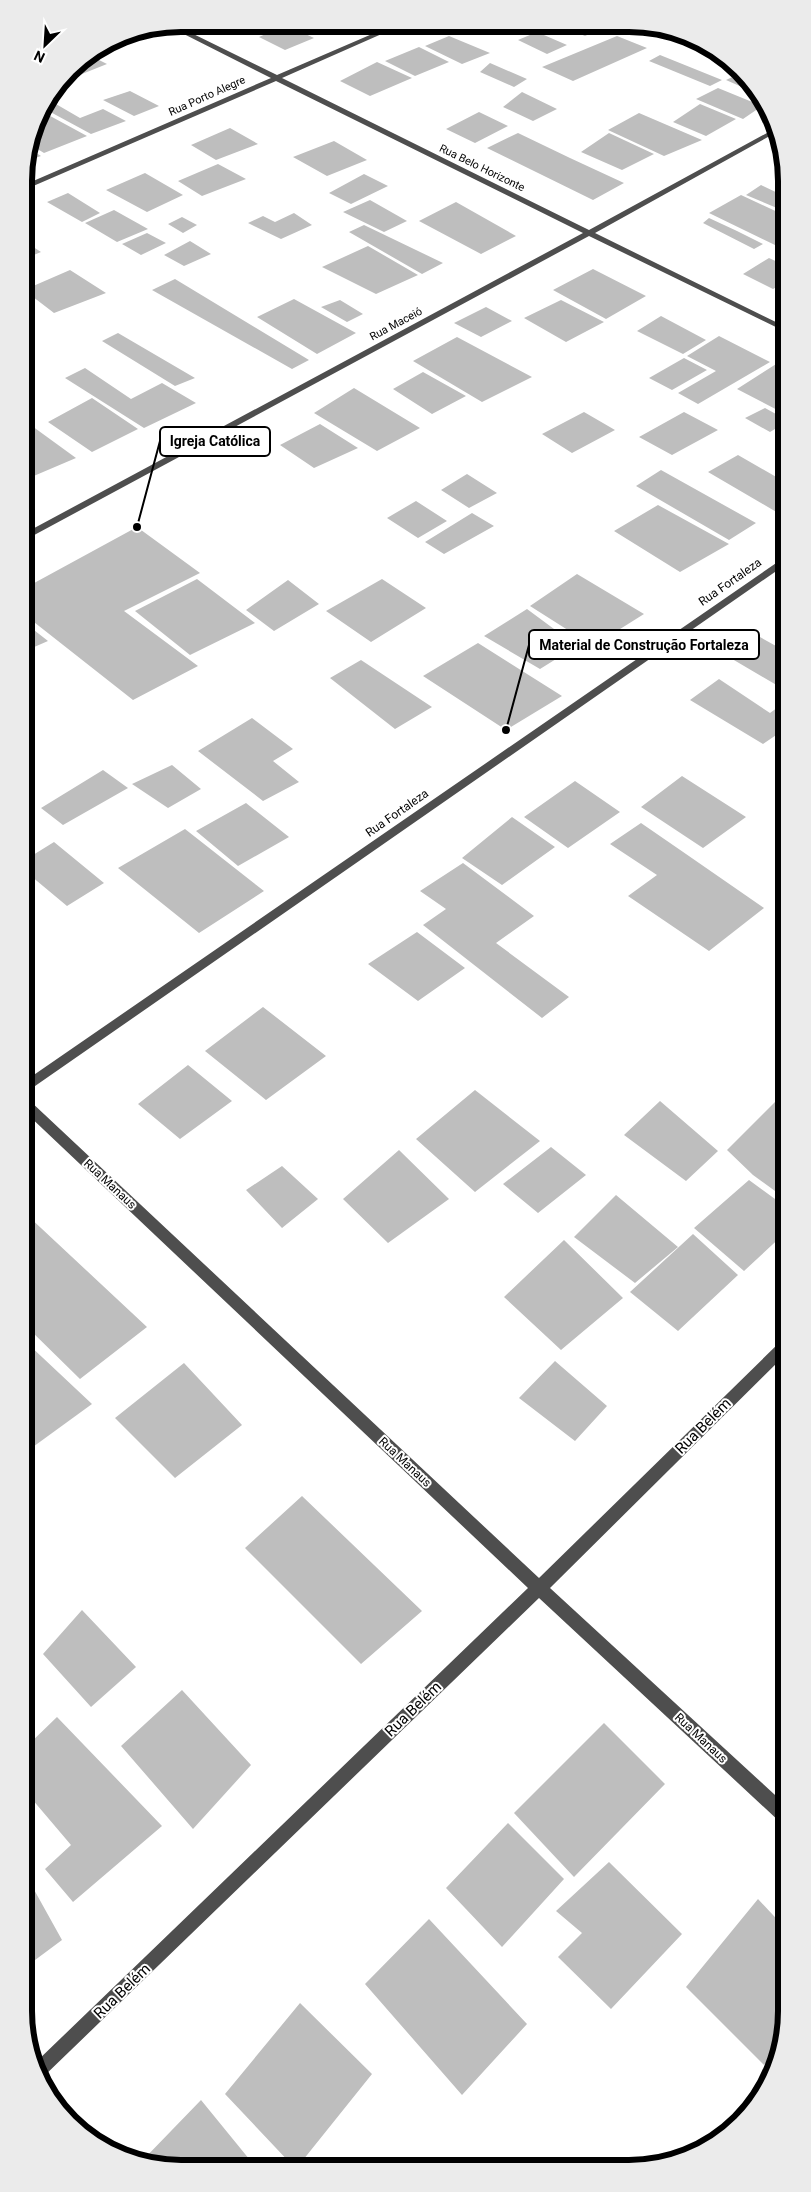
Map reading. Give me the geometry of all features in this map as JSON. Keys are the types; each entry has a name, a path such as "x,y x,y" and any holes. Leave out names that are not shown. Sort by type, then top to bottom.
{"street":[{"name":"Rua Belo Horizonte","path":"185,33 778,326"},
{"name":"Rua Porto Alegre","path":"33,184 381,33"},
{"name":"Rua Maceió","path":"33,533 771,133"},
{"name":"Rua Fortaleza","path":"33,1083 778,565"},
{"name":"Rua Manaus","path":"33,1111 539,1588 778,1809"},
{"name":"Rua Belém","path":"44,2066 539,1588 778,1353"}],"building":[{"path":"537,32 567,45 547,54 518,40"},
{"path":"576,32 594,32 585,36"},
{"path":"268,33 303,33 314,38 285,50 259,37"},
{"path":"449,36 490,53 462,64 425,46"},
{"path":"617,36 647,48 573,81 542,67"},
{"path":"419,47 449,62 415,76 385,61"},
{"path":"660,55 722,80 710,86 649,61"},
{"path":"97,59 107,64 75,77"},
{"path":"377,62 412,78 370,96 340,81"},
{"path":"490,63 527,79 514,87 480,72"},
{"path":"735,76 746,89 726,80"},
{"path":"718,88 757,104 759,108 743,119 696,99"},
{"path":"130,91 159,106 134,116 103,100"},
{"path":"522,92 557,109 533,121 503,107"},
{"path":"55,104 80,118 103,109 126,121 91,134 50,112"},
{"path":"700,104 736,119 706,136 673,122"},
{"path":"479,112 508,126 475,143 446,129"},
{"path":"639,113 702,140 664,156 608,130"},
{"path":"49,115 87,136 44,153 37,149"},
{"path":"230,128 258,144 216,160 191,145"},
{"path":"518,133 624,183 593,200 487,148"},
{"path":"609,133 654,154 622,170 581,152"},
{"path":"334,141 367,160 327,176 293,157"},
{"path":"218,164 246,179 202,196 178,181"},
{"path":"145,173 183,195 147,212 106,190"},
{"path":"364,174 388,186 351,204 329,193"},
{"path":"761,185 778,193 778,208 746,195"},
{"path":"68,193 100,213 82,222 47,202"},
{"path":"741,195 778,212 778,243 775,245 709,213"},
{"path":"370,200 407,221 384,232 343,212"},
{"path":"456,202 516,236 481,254 419,221"},
{"path":"114,210 148,229 117,242 85,223"},
{"path":"294,213 312,225 281,239 248,223 263,216 275,222"},
{"path":"182,217 197,225 183,233 168,224"},
{"path":"709,218 763,244 754,249 703,223"},
{"path":"364,225 443,263 422,274 349,232"},
{"path":"147,233 166,243 141,255 122,244"},
{"path":"190,241 211,254 184,266 164,255"},
{"path":"368,246 418,275 376,294 322,267"},
{"path":"33,247 41,252 33,255"},
{"path":"769,258 778,262 778,286 773,289 743,274"},
{"path":"593,269 646,296 606,319 553,290"},
{"path":"70,270 106,293 54,313 33,297 33,286"},
{"path":"175,279 309,360 292,369 152,290"},
{"path":"294,299 356,333 317,354 257,317"},
{"path":"340,300 363,314 347,322 321,307"},
{"path":"561,300 604,322 566,342 524,318"},
{"path":"486,307 512,321 481,337 454,323"},
{"path":"661,316 706,340 683,354 637,331"},
{"path":"118,333 195,378 175,386 102,341"},
{"path":"719,336 770,362 698,404 678,393 716,371 687,356"},
{"path":"457,337 532,377 482,402 413,361"},
{"path":"684,358 707,370 672,390 649,378"},
{"path":"778,363 778,410 737,389"},
{"path":"85,368 131,399 162,383 196,403 144,428 65,378"},
{"path":"423,372 466,396 432,414 393,389"},
{"path":"354,388 420,428 377,451 314,413"},
{"path":"92,398 138,429 92,452 48,422"},
{"path":"765,408 778,415 778,427 770,432 745,418"},
{"path":"584,412 615,430 572,453 542,434"},
{"path":"684,412 718,430 672,455 639,437"},
{"path":"320,424 358,448 314,468 280,445"},
{"path":"33,427 76,458 33,476"},
{"path":"738,455 778,478 778,513 708,472"},
{"path":"661,470 756,523 729,540 636,486"},
{"path":"467,474 497,493 469,508 441,490"},
{"path":"416,501 447,521 418,538 387,518"},
{"path":"658,505 729,544 680,572 614,531"},
{"path":"472,513 494,526 444,554 425,542"},
{"path":"137,527 200,573 124,611 198,666 133,700 33,621 33,584"},
{"path":"577,574 644,614 593,646 530,606"},
{"path":"197,579 255,623 190,655 135,611"},
{"path":"382,579 426,608 371,642 326,611"},
{"path":"288,580 319,604 274,631 246,610"},
{"path":"527,609 577,646 540,669 484,636"},
{"path":"33,629 48,641 33,648"},
{"path":"751,632 778,647 778,686 722,653"},
{"path":"478,643 562,696 506,730 423,676"},
{"path":"361,660 432,707 395,729 330,678"},
{"path":"719,679 770,713 778,707 778,734 763,744 690,700"},
{"path":"252,718 293,749 273,761 299,782 263,801 198,751"},
{"path":"172,765 201,789 168,808 132,784"},
{"path":"103,770 128,788 63,825 41,808"},
{"path":"682,776 746,817 703,848 641,807"},
{"path":"575,781 620,812 568,848 524,817"},
{"path":"246,803 289,837 238,866 196,831"},
{"path":"512,817 555,847 502,885 462,858"},
{"path":"641,823 764,908 709,951 628,896 657,875 610,844"},
{"path":"185,829 264,891 199,933 118,868"},
{"path":"54,842 104,883 67,906 33,878 33,855"},
{"path":"463,863 534,916 496,943 569,997 542,1018 423,925 446,909 420,891"},
{"path":"417,932 465,968 418,1001 368,964"},
{"path":"263,1007 326,1056 266,1100 205,1051"},
{"path":"188,1065 232,1101 180,1139 138,1104"},
{"path":"475,1090 540,1141 475,1192 416,1139"},
{"path":"778,1099 778,1193 753,1175 727,1150"},
{"path":"660,1101 718,1151 686,1181 624,1135"},
{"path":"551,1147 586,1175 538,1213 503,1184"},
{"path":"399,1150 449,1199 388,1243 343,1199"},
{"path":"282,1166 318,1199 282,1228 246,1190"},
{"path":"749,1180 778,1201 778,1239 744,1271 694,1228"},
{"path":"616,1195 678,1247 635,1283 574,1237"},
{"path":"33,1221 147,1327 80,1379 33,1333"},
{"path":"693,1234 738,1275 678,1331 630,1292"},
{"path":"564,1240 623,1298 561,1350 504,1297"},
{"path":"33,1349 92,1404 33,1447"},
{"path":"555,1361 607,1406 575,1441 519,1398"},
{"path":"184,1363 242,1425 175,1478 115,1418"},
{"path":"302,1496 422,1611 361,1664 245,1548"},
{"path":"82,1610 136,1667 91,1707 43,1654"},
{"path":"182,1690 251,1765 193,1829 121,1746"},
{"path":"57,1717 162,1826 73,1902 45,1869 71,1845 33,1800 33,1740"},
{"path":"604,1723 665,1784 574,1877 514,1813"},
{"path":"508,1823 564,1879 502,1947 446,1888"},
{"path":"609,1862 682,1934 611,2009 558,1957 582,1933 556,1911"},
{"path":"33,1888 62,1940 33,1962"},
{"path":"758,1899 778,1920 778,2020 773,2049 770,2058 764,2065 686,1987"},
{"path":"429,1919 527,2024 462,2095 365,1984"},
{"path":"300,2003 372,2074 303,2160 287,2160 225,2094"},
{"path":"201,2100 250,2160 182,2160 147,2155"}],"place":[{"name":"Igreja Católica","path":"137,527"},
{"name":"Material de Construção Fortaleza","path":"506,730"}]}
